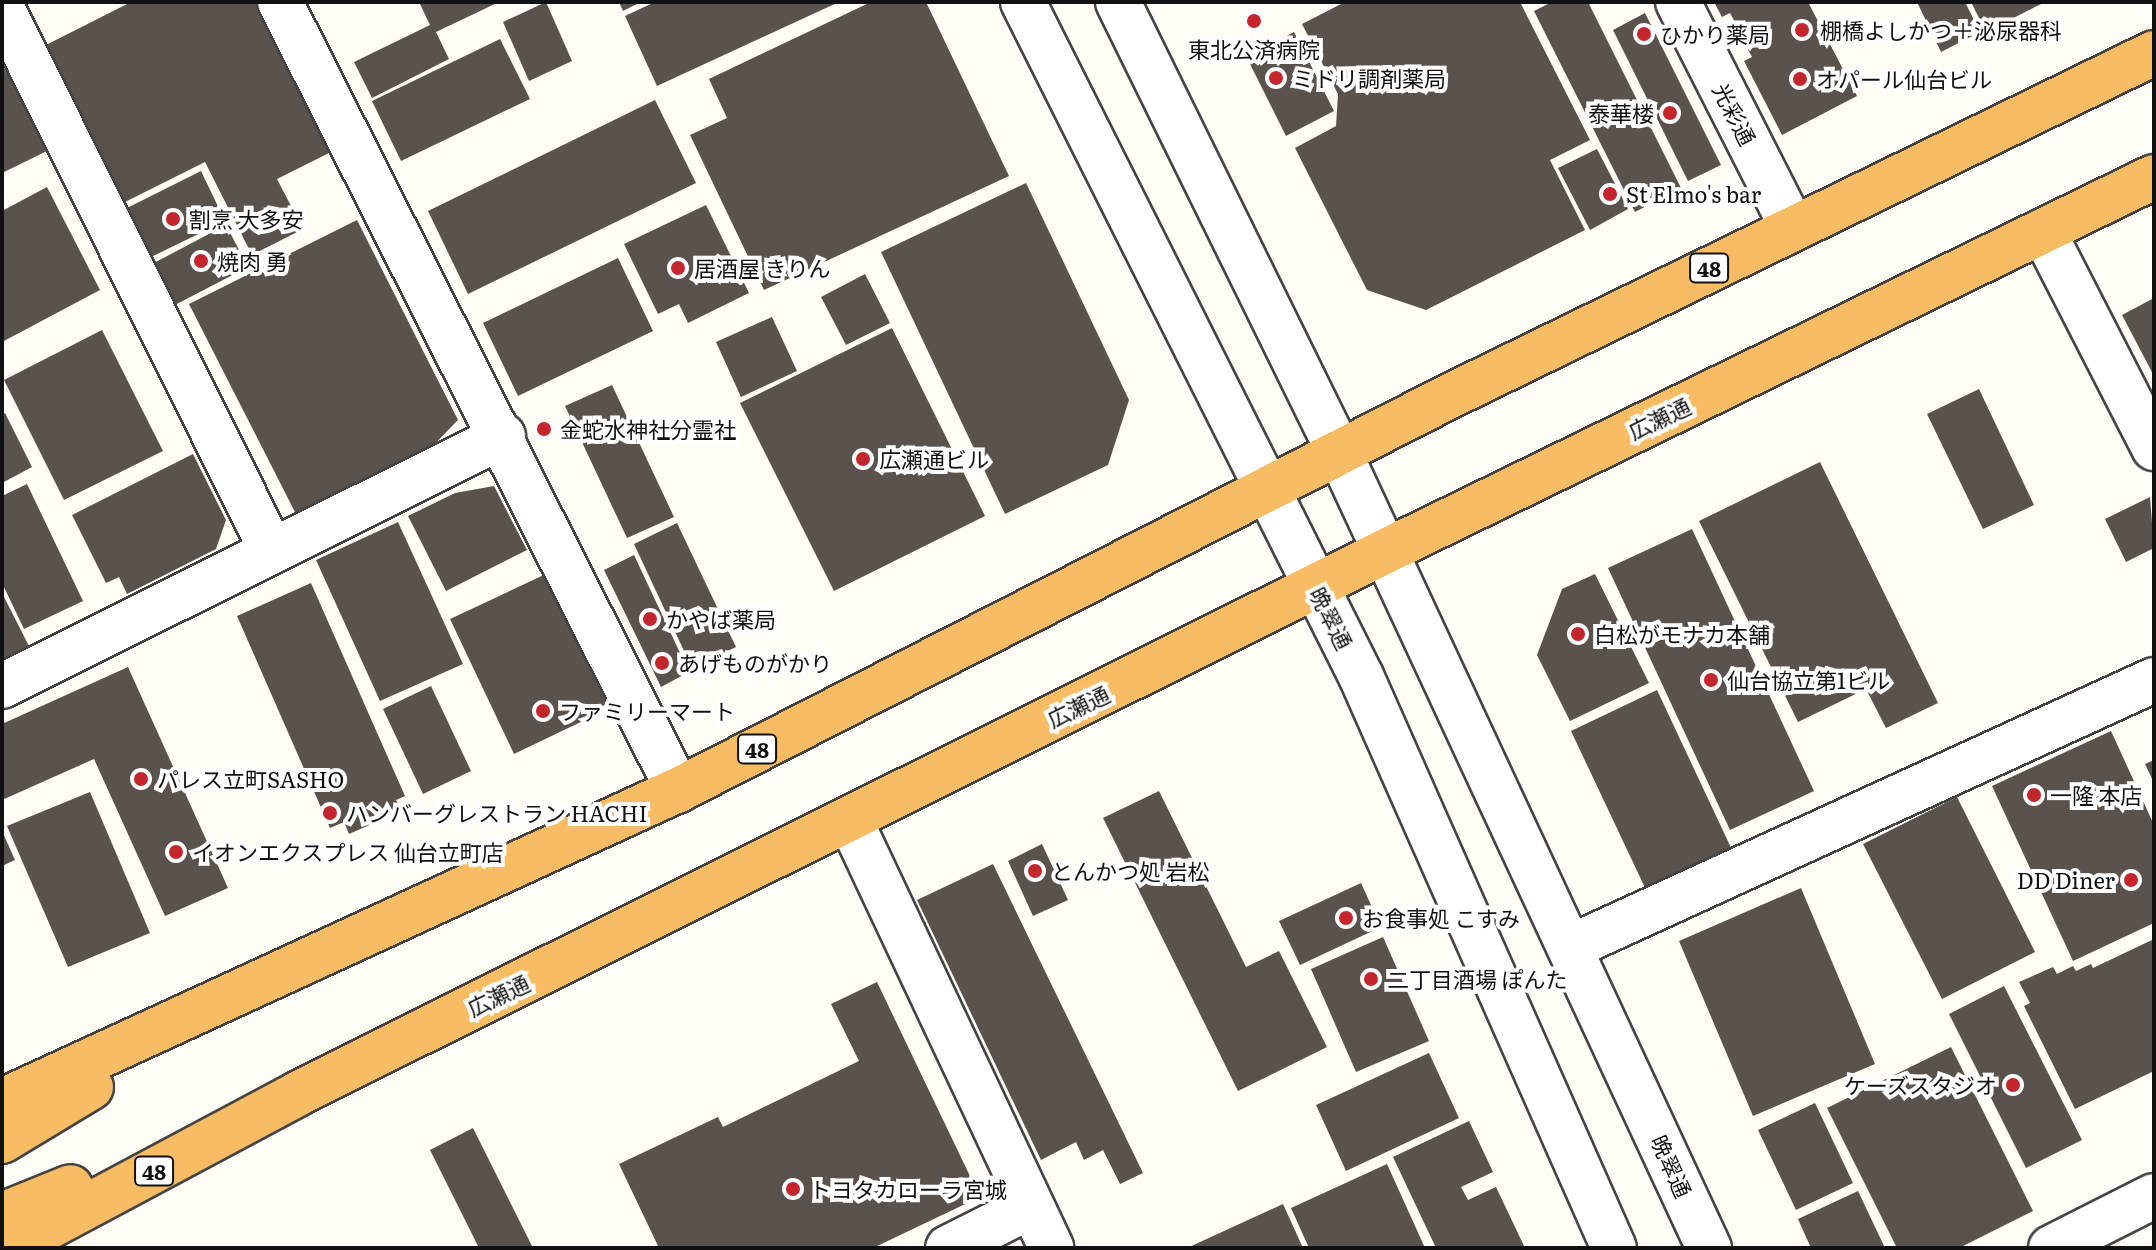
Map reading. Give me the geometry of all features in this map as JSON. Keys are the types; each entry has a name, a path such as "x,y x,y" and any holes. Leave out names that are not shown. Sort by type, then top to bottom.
{"highway":[{"name":"48","path":"2,1101 239,996 678,790 1339,452 1792,227 2154,53"},
{"name":"広瀬通","path":"9,1248 299,1093 1386,551 2154,177"},
{"name":"48","path":"2,1141 239,996"},
{"name":"48","path":"2,1215 299,1093"}],"street":[{"path":"280,2 503,436 678,790"},
{"name":"晩翠通","path":"1023,2 1317,588 1614,1248"},
{"name":"晩翠通","path":"1118,2 1386,551 1573,946 1709,1248"},
{"name":"光彩通","path":"1678,2 1792,227"},
{"path":"2,8 271,549"},
{"path":"2043,231 2154,448"},
{"path":"2,686 271,549 503,436"},
{"path":"1573,946 2154,680"},
{"path":"850,820 1051,1248"},
{"path":"2051,1248 2154,1196"},
{"path":"948,1248 1031,1206"}],"building":[{"path":"131,2 255,2 331,152 277,179 303,229 252,255 205,162 121,204 42,47"},
{"path":"419,2 499,2 436,32 449,59 372,98 354,62 430,25"},
{"path":"546,2 572,61 529,81 503,22"},
{"path":"619,2 641,2 623,11"},
{"path":"655,2 839,2 657,86 625,16"},
{"path":"871,2 926,2 1009,176 764,290 690,135 727,118 709,79"},
{"path":"1345,2 1520,2 1590,140 1550,160 1585,230 1426,310 1367,290 1295,148 1336,126 1338,94 1302,24"},
{"path":"1552,2 1588,2 1681,188 1635,212 1534,11"},
{"name":"オパール仙台ビル","path":"1714,2 1808,2 1857,96 1782,135 1744,61 1752,57 1744,42 1730,35 1736,24 1730,13 1722,17"},
{"path":"1917,2 1965,2 1980,32 1941,52"},
{"path":"1971,2 2045,2 1986,32"},
{"path":"1645,13 1721,165 1688,181 1613,30"},
{"path":"1294,32 1334,111 1286,136 1246,56"},
{"path":"500,39 530,99 401,161 372,101"},
{"path":"2,63 47,151 2,173"},
{"path":"655,100 696,183 468,294 428,211"},
{"path":"1597,149 1628,209 1590,230 1558,168"},
{"path":"201,171 225,221 147,259 123,210"},
{"path":"1026,183 1129,400 1108,465 1005,514 881,252"},
{"path":"47,187 100,290 2,342 2,211"},
{"path":"706,205 749,293 688,323 679,304 658,314 624,244"},
{"path":"357,220 458,420 424,455 298,518 189,304"},
{"path":"226,225 248,267 173,306 152,264"},
{"path":"618,258 653,331 518,396 483,323"},
{"path":"865,274 890,323 846,345 821,297"},
{"path":"2154,298 2154,376 2122,315"},
{"path":"772,317 797,371 741,397 716,342"},
{"name":"広瀬通ビル","path":"892,328 985,516 834,591 740,403"},
{"path":"102,330 163,451 64,500 4,380"},
{"path":"612,385 674,517 627,538 565,406"},
{"path":"1979,389 2034,505 1983,529 1927,414"},
{"path":"5,413 32,467 2,483 2,415"},
{"path":"193,454 226,520 216,549 127,594 119,577 106,583 72,515"},
{"path":"1820,462 1938,703 1886,728 1866,689 1798,722 1699,521"},
{"path":"27,484 83,601 24,629 2,583 2,496"},
{"path":"494,486 527,550 446,591 408,516 455,493"},
{"path":"2150,497 2154,548 2126,562 2105,519"},
{"path":"398,522 463,664 380,701 316,560"},
{"path":"677,523 736,647 692,668 634,544"},
{"name":"仙台協立第1ビル","path":"1692,529 1814,791 1730,830 1608,568"},
{"path":"634,555 689,672 661,687 604,570"},
{"path":"546,574 610,708 514,754 450,619"},
{"path":"1595,574 1649,683 1570,721 1537,655 1562,589"},
{"path":"311,583 405,796 396,800 401,811 349,834 344,822 330,828 237,616"},
{"path":"2,593 30,648 2,662"},
{"name":"パレス立町SASHO","path":"128,667 228,888 165,916 94,759 2,800 2,724"},
{"path":"431,686 471,771 423,794 383,709"},
{"path":"1657,690 1733,852 1647,892 1571,731"},
{"path":"2111,731 2154,825 2154,923 2073,961 1992,786"},
{"path":"2154,760 2154,783 2145,764"},
{"path":"1159,791 1246,967 1279,951 1327,1047 1238,1091 1103,818"},
{"path":"90,792 150,933 68,967 7,826"},
{"path":"1957,797 2035,952 1942,999 1863,844"},
{"path":"2,831 15,860 2,866"},
{"path":"1042,844 1068,900 1033,916 1008,861"},
{"path":"993,864 1143,1173 1120,1184 1103,1150 1084,1160 1076,1142 1041,1160 917,900"},
{"path":"1361,883 1381,927 1300,965 1279,921"},
{"path":"1801,888 1875,1064 1753,1116 1679,941"},
{"path":"1383,937 1429,1041 1356,1072 1311,969"},
{"path":"2154,939 2154,1071 2075,1109 2024,1006 2030,1003 2019,982 2053,967 2057,974 2073,966 2076,971 2091,964 2093,968"},
{"path":"877,982 980,1197 873,1248 659,1248 619,1164 718,1117 723,1127 859,1061 831,1004"},
{"path":"2004,986 2082,1140 2026,1168 1949,1014"},
{"path":"1951,1047 2033,1211 1959,1248 1897,1248 1827,1108"},
{"path":"1429,1053 1459,1118 1346,1171 1316,1105"},
{"path":"1815,1103 1853,1183 1796,1210 1758,1130"},
{"path":"1469,1121 1493,1172 1461,1187 1468,1200 1496,1187 1525,1248 1436,1248 1393,1157"},
{"path":"473,1128 533,1248 479,1248 430,1150"},
{"path":"1387,1164 1425,1248 1309,1248 1291,1208"},
{"path":"1858,1191 1885,1248 1811,1248 1798,1219"},
{"path":"1283,1204 1303,1248 1187,1248"}],"place":[{"name":"東北公済病院","path":"1254,21"},
{"name":"棚橋よしかつ＋泌尿器科","path":"1802,30"},
{"name":"ひかり薬局","path":"1644,34"},
{"name":"ミドリ調剤薬局","path":"1276,78"},
{"name":"オパール仙台ビル","path":"1800,79"},
{"name":"泰華楼","path":"1670,113"},
{"name":"St Elmo's bar","path":"1610,194"},
{"name":"割烹 大多安","path":"173,219"},
{"name":"焼肉 勇","path":"201,261"},
{"name":"居酒屋 きりん","path":"678,268"},
{"name":"金蛇水神社分霊社","path":"544,429"},
{"name":"広瀬通ビル","path":"863,459"},
{"name":"かやば薬局","path":"650,619"},
{"name":"白松がモナカ本舗","path":"1578,634"},
{"name":"あげものがかり","path":"662,663"},
{"name":"仙台協立第1ビル","path":"1711,680"},
{"name":"ファミリーマート","path":"543,711"},
{"name":"パレス立町SASHO","path":"141,779"},
{"name":"一隆 本店","path":"2034,795"},
{"name":"ハンバーグレストラン HACHI","path":"330,813"},
{"name":"イオンエクスプレス 仙台立町店","path":"176,852"},
{"name":"とんかつ処 岩松","path":"1035,871"},
{"name":"DD Diner","path":"2131,880"},
{"name":"お食事処 こすみ","path":"1346,918"},
{"name":"二丁目酒場 ぽんた","path":"1371,979"},
{"name":"ケーズスタジオ","path":"2013,1085"},
{"name":"トヨタカローラ宮城","path":"793,1189"}]}
